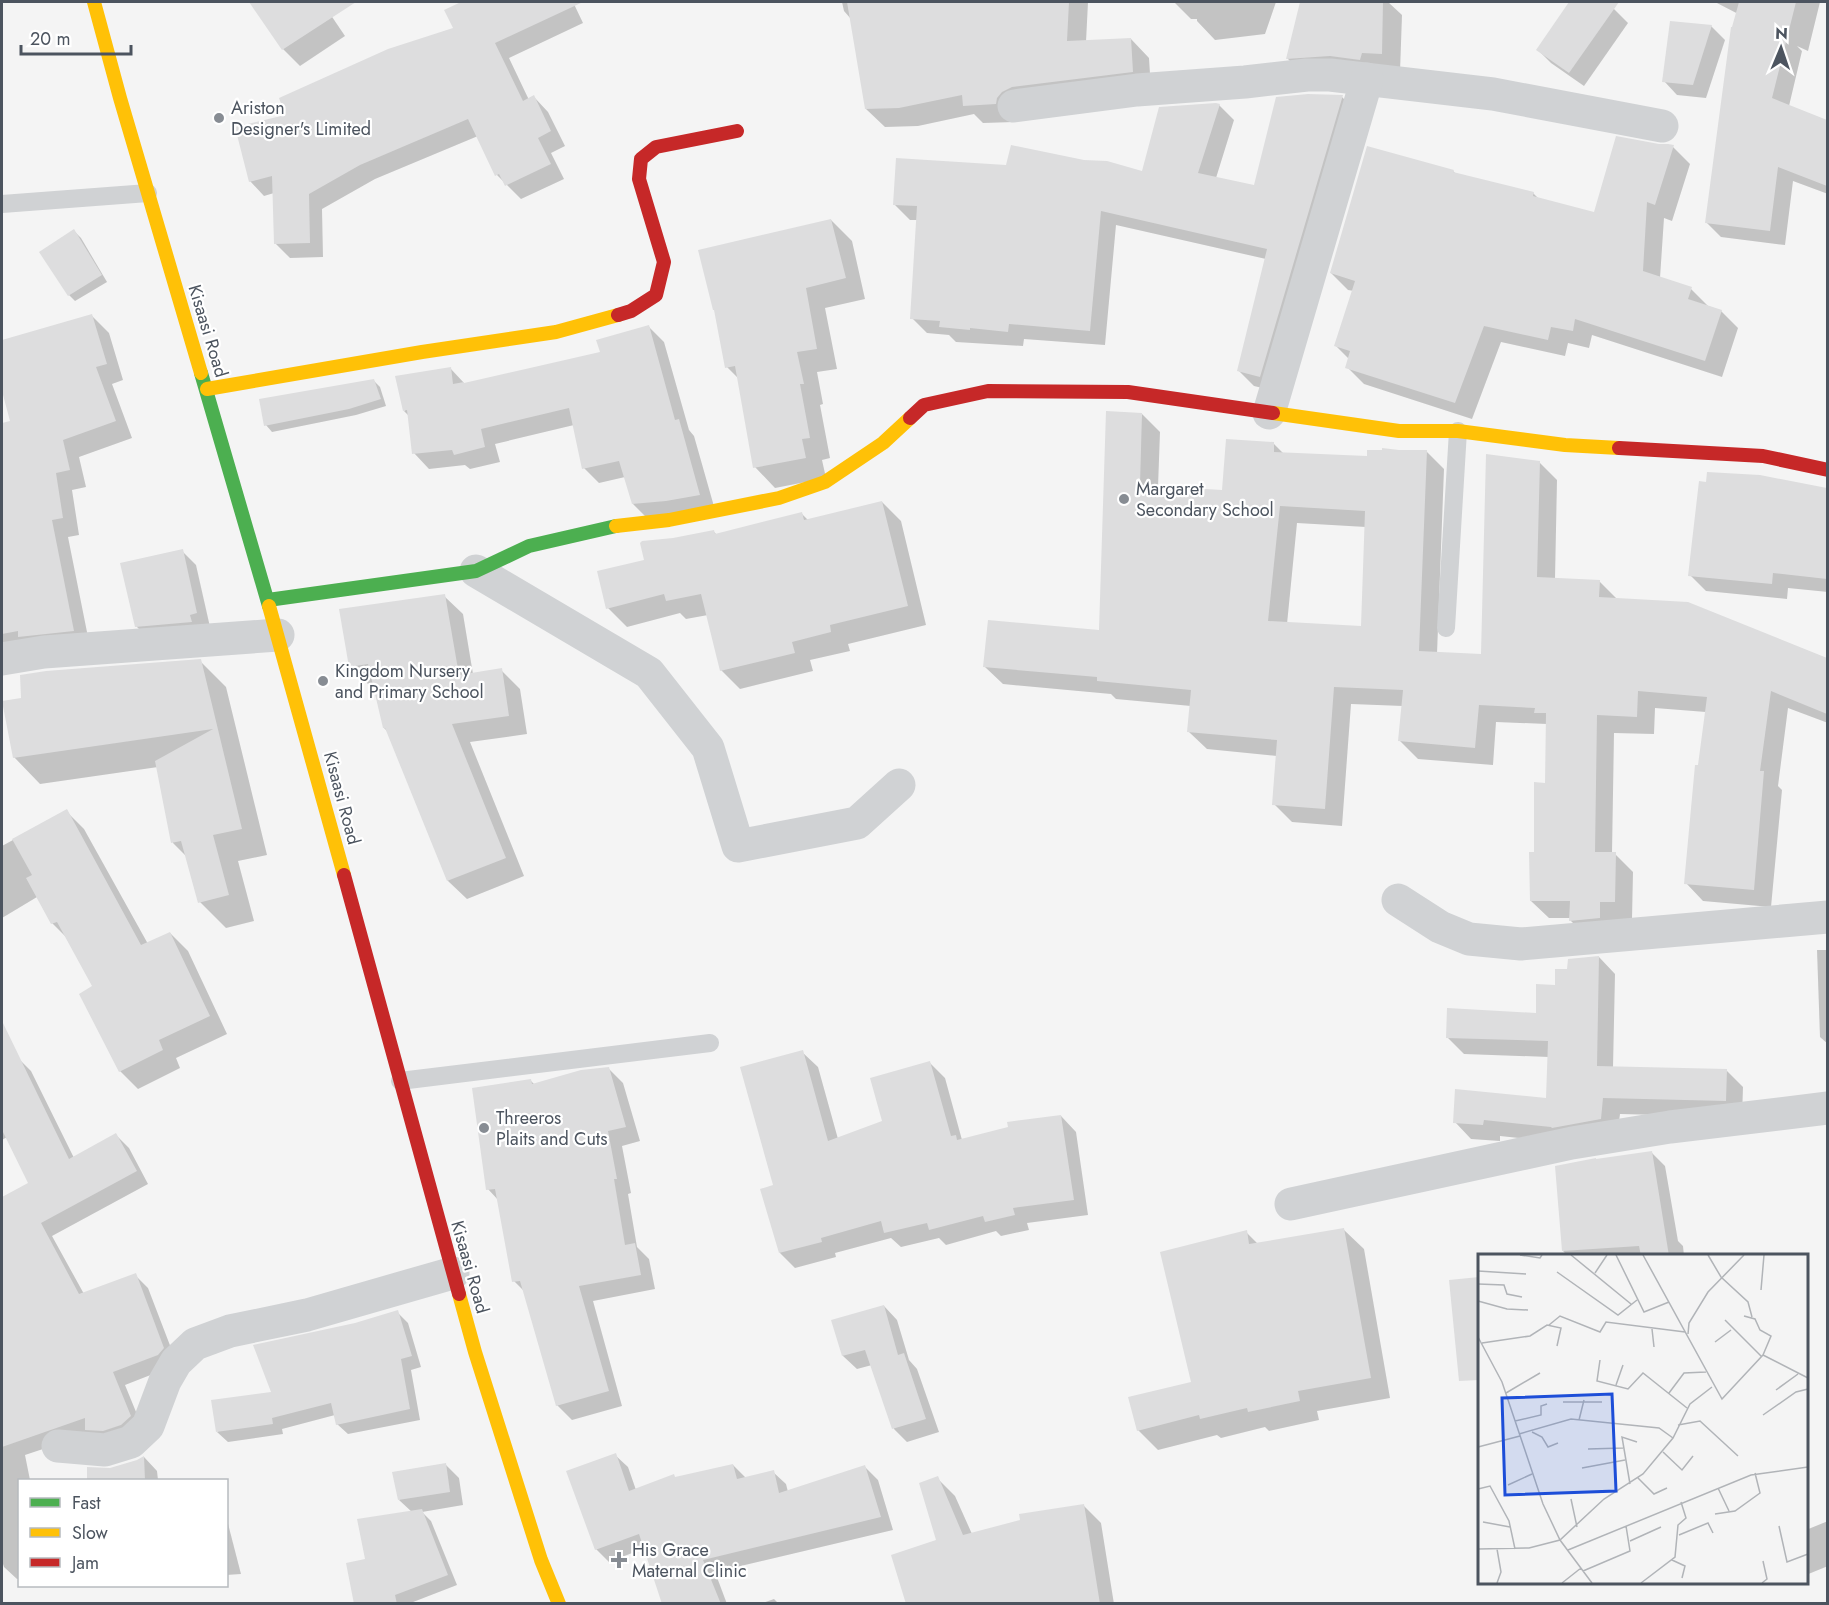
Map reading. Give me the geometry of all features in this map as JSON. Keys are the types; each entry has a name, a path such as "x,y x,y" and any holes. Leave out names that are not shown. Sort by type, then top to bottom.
{"street":[{"name":"Kisaasi Road","path":"94,2 278,635 475,1352 534,1538 559,1604"},
{"path":"1014,106 1137,90 1330,75 1493,94 1662,126"},
{"path":"1269,413 1367,79"},
{"path":"207,389 422,352 556,332 631,311 656,295 664,262 639,179 641,159 656,147 737,131"},
{"path":"268,600 476,571 529,546 624,524 669,520 779,498 825,482 883,443 924,405 988,391 1128,392 1400,431 1458,431 1565,445 1763,456 1827,470"},
{"path":"476,571 649,673 708,748 738,846 857,823 899,785"},
{"path":"2,659 44,652 278,635"},
{"path":"1398,900 1440,927 1469,939 1521,944 1827,917"},
{"path":"1291,1204 1572,1143 1670,1127 1827,1108"},
{"path":"58,1446 105,1450 131,1442 148,1426 165,1380 176,1362 195,1344 230,1332 307,1315 453,1273"}],"lane":[{"path":"2,204 148,193"},
{"path":"1446,628 1458,431"},
{"path":"400,1082 710,1043"}],"building":[{"path":"249,2 356,2 282,50"},
{"path":"461,2 583,2 495,43 523,101 534,95 551,131 538,138 551,164 505,186 499,174 495,176 468,119 360,165 309,194 310,243 274,244 272,176 249,182 235,127 285,115 279,98 388,49 453,28 444,10"},
{"path":"847,2 1069,2 1067,41 1131,38 1133,72 1012,87 1002,92 996,104 963,106 962,95 899,108 865,109"},
{"path":"1300,2 1383,2 1382,54 1362,53 1360,60 1330,56 1286,59"},
{"path":"1569,2 1619,2 1569,73 1536,50"},
{"path":"1739,2 1796,2 1772,98 1827,120 1827,186 1778,167 1770,231 1705,223 1731,27"},
{"path":"1670,21 1712,25 1693,85 1662,82"},
{"path":"1308,94 1343,95 1260,377 1237,371 1267,249 1101,211 1090,331 1009,324 1008,332 970,328 970,330 939,327 940,321 910,319 917,206 893,205 896,158 1006,165 1011,145 1084,160 1107,161 1142,171 1159,107 1216,103 1220,104 1198,173 1254,185 1276,97"},
{"path":"1616,136 1674,145 1655,205 1647,202 1643,271 1692,287 1688,299 1722,310 1705,361 1575,319 1573,331 1551,327 1548,340 1484,326 1455,403 1345,368 1350,351 1334,346 1355,281 1330,273 1367,146 1454,170 1453,172 1534,192 1533,196 1594,212"},
{"path":"831,219 846,278 806,288 817,349 797,352 804,384 800,384 810,438 802,439 806,458 753,468 735,366 725,368 714,310 698,250"},
{"path":"74,229 102,275 68,296 39,252"},
{"path":"92,314 107,364 96,367 116,421 63,440 70,470 56,473 63,518 52,520 74,631 18,637 18,631 2,634 2,423 10,421 2,391 2,340"},
{"path":"649,325 675,420 679,419 700,495 632,504 619,461 582,469 569,408 481,429 485,447 454,455 452,450 412,454 407,410 403,411 395,376 451,367 453,384 464,383 600,352 596,340"},
{"path":"374,379 381,399 349,409 264,426 259,399"},
{"path":"1106,411 1142,413 1140,485 1222,490 1226,439 1274,442 1274,452 1367,456 1367,450 1382,450 1382,448 1427,450 1419,651 1481,654 1486,454 1540,461 1537,577 1600,580 1599,597 1688,602 1827,658 1827,714 1771,691 1760,771 1764,771 1754,890 1684,884 1695,765 1698,765 1707,697 1638,691 1637,717 1597,715 1595,852 1616,852 1615,902 1600,902 1600,918 1569,921 1570,901 1530,901 1529,852 1534,852 1534,782 1545,783 1546,713 1534,713 1535,708 1479,705 1475,748 1398,741 1403,690 1334,687 1325,809 1272,805 1277,740 1187,732 1191,690 1097,681 1097,677 983,667 988,620 1099,630","holes":["1280,506 1365,511 1361,626 1268,621"]},
{"path":"1707,472 1760,475 1827,488 1827,579 1773,573 1772,584 1688,576 1699,481 1706,482"},
{"path":"882,501 908,606 830,625 831,632 792,642 795,653 720,671 701,594 666,601 664,594 606,609 597,571 644,560 640,543 642,541 714,530 715,534 802,512 804,520"},
{"path":"183,549 197,613 190,615 192,622 135,627 120,563"},
{"path":"445,594 459,675 502,668 509,716 452,724 506,858 447,881 385,728 383,728 368,664 349,667 339,609"},
{"path":"201,659 242,829 213,835 229,895 198,903 181,841 171,843 155,761 213,729 13,758 2,701 21,698 20,675"},
{"path":"67,809 141,945 170,932 210,1016 159,1040 163,1050 119,1072 79,994 92,986 57,922 51,924 26,878 32,875 12,839"},
{"path":"1599,956 1597,1066 1727,1069 1726,1101 1603,1098 1601,1119 1552,1128 1484,1120 1483,1125 1453,1123 1455,1089 1546,1098 1548,1041 1446,1038 1447,1008 1536,1013 1536,984 1555,985 1555,969 1567,969 1568,959"},
{"path":"2,1021 69,1159 116,1133 137,1171 41,1223 79,1294 136,1273 164,1348 158,1355 113,1372 131,1416 121,1425 103,1431 85,1430 85,1418 2,1447 2,1197 28,1183 2,1130"},
{"path":"803,1050 828,1141 882,1121 870,1078 930,1061 951,1136 956,1135 957,1140 1008,1127 1007,1122 1061,1115 1074,1200 1013,1208 1015,1215 985,1222 983,1216 929,1230 927,1223 884,1233 881,1221 821,1238 822,1242 779,1253 760,1189 773,1185 740,1067"},
{"path":"609,1067 626,1127 608,1131 617,1179 614,1179 625,1245 635,1243 641,1275 579,1286 609,1391 556,1406 520,1281 512,1282 495,1189 486,1190 472,1088 531,1079 532,1084 581,1070"},
{"path":"1652,1151 1669,1254 1641,1254 1639,1246 1562,1251 1555,1166"},
{"path":"1344,1228 1371,1378 1298,1391 1300,1401 1248,1412 1247,1408 1200,1419 1199,1415 1137,1431 1128,1397 1191,1382 1160,1252 1247,1230 1249,1244"},
{"path":"1478,1277 1478,1380 1459,1381 1449,1280"},
{"path":"884,1305 898,1355 904,1353 926,1419 892,1429 865,1350 842,1356 831,1320"},
{"path":"398,1310 412,1356 401,1359 410,1409 336,1425 331,1403 272,1418 273,1424 216,1432 211,1400 271,1392 253,1345 355,1323"},
{"path":"616,1453 629,1491 674,1474 675,1477 733,1464 737,1479 774,1470 779,1493 865,1465 881,1517 703,1560 721,1604 662,1604 639,1534 595,1550 566,1471"},
{"path":"144,1456 145,1479 87,1479 87,1467 110,1468"},
{"path":"446,1463 450,1492 398,1500 392,1472"},
{"path":"938,1476 963,1535 1020,1520 1019,1514 1084,1504 1100,1604 906,1604 891,1555 936,1540 919,1483"},
{"path":"422,1509 448,1575 395,1595 397,1604 354,1604 346,1563 365,1559 357,1519"}],"traffic: fast":[{"path":"201,373 269,606"},
{"path":"268,600 476,571 529,546 616,526"}],"traffic: slow":[{"path":"94,2 201,373"},
{"path":"207,389 422,352 556,332 618,315"},
{"path":"1273,413 1399,431 1458,431 1565,445 1619,448"},
{"path":"616,526 669,520 779,498 825,482 883,443 910,418"},
{"path":"269,606 344,875"},
{"path":"459,1294 541,1560 559,1604"}],"traffic: jam":[{"path":"618,315 631,311 656,295 664,262 639,179 641,159 656,147 737,131"},
{"path":"910,418 924,405 988,391 1128,392 1273,413"},
{"path":"1619,448 1763,456 1828,470"},
{"path":"344,875 459,1294"}],"place":[{"name":"Ariston Designer's Limited","path":"219,118"},
{"name":"Margaret Secondary School","path":"1124,499"},
{"name":"Kingdom Nursery and Primary School","path":"323,681"},
{"name":"Threeros Plaits and Cuts","path":"484,1128"},
{"name":"His Grace Maternal Clinic","path":"619,1560"}]}
